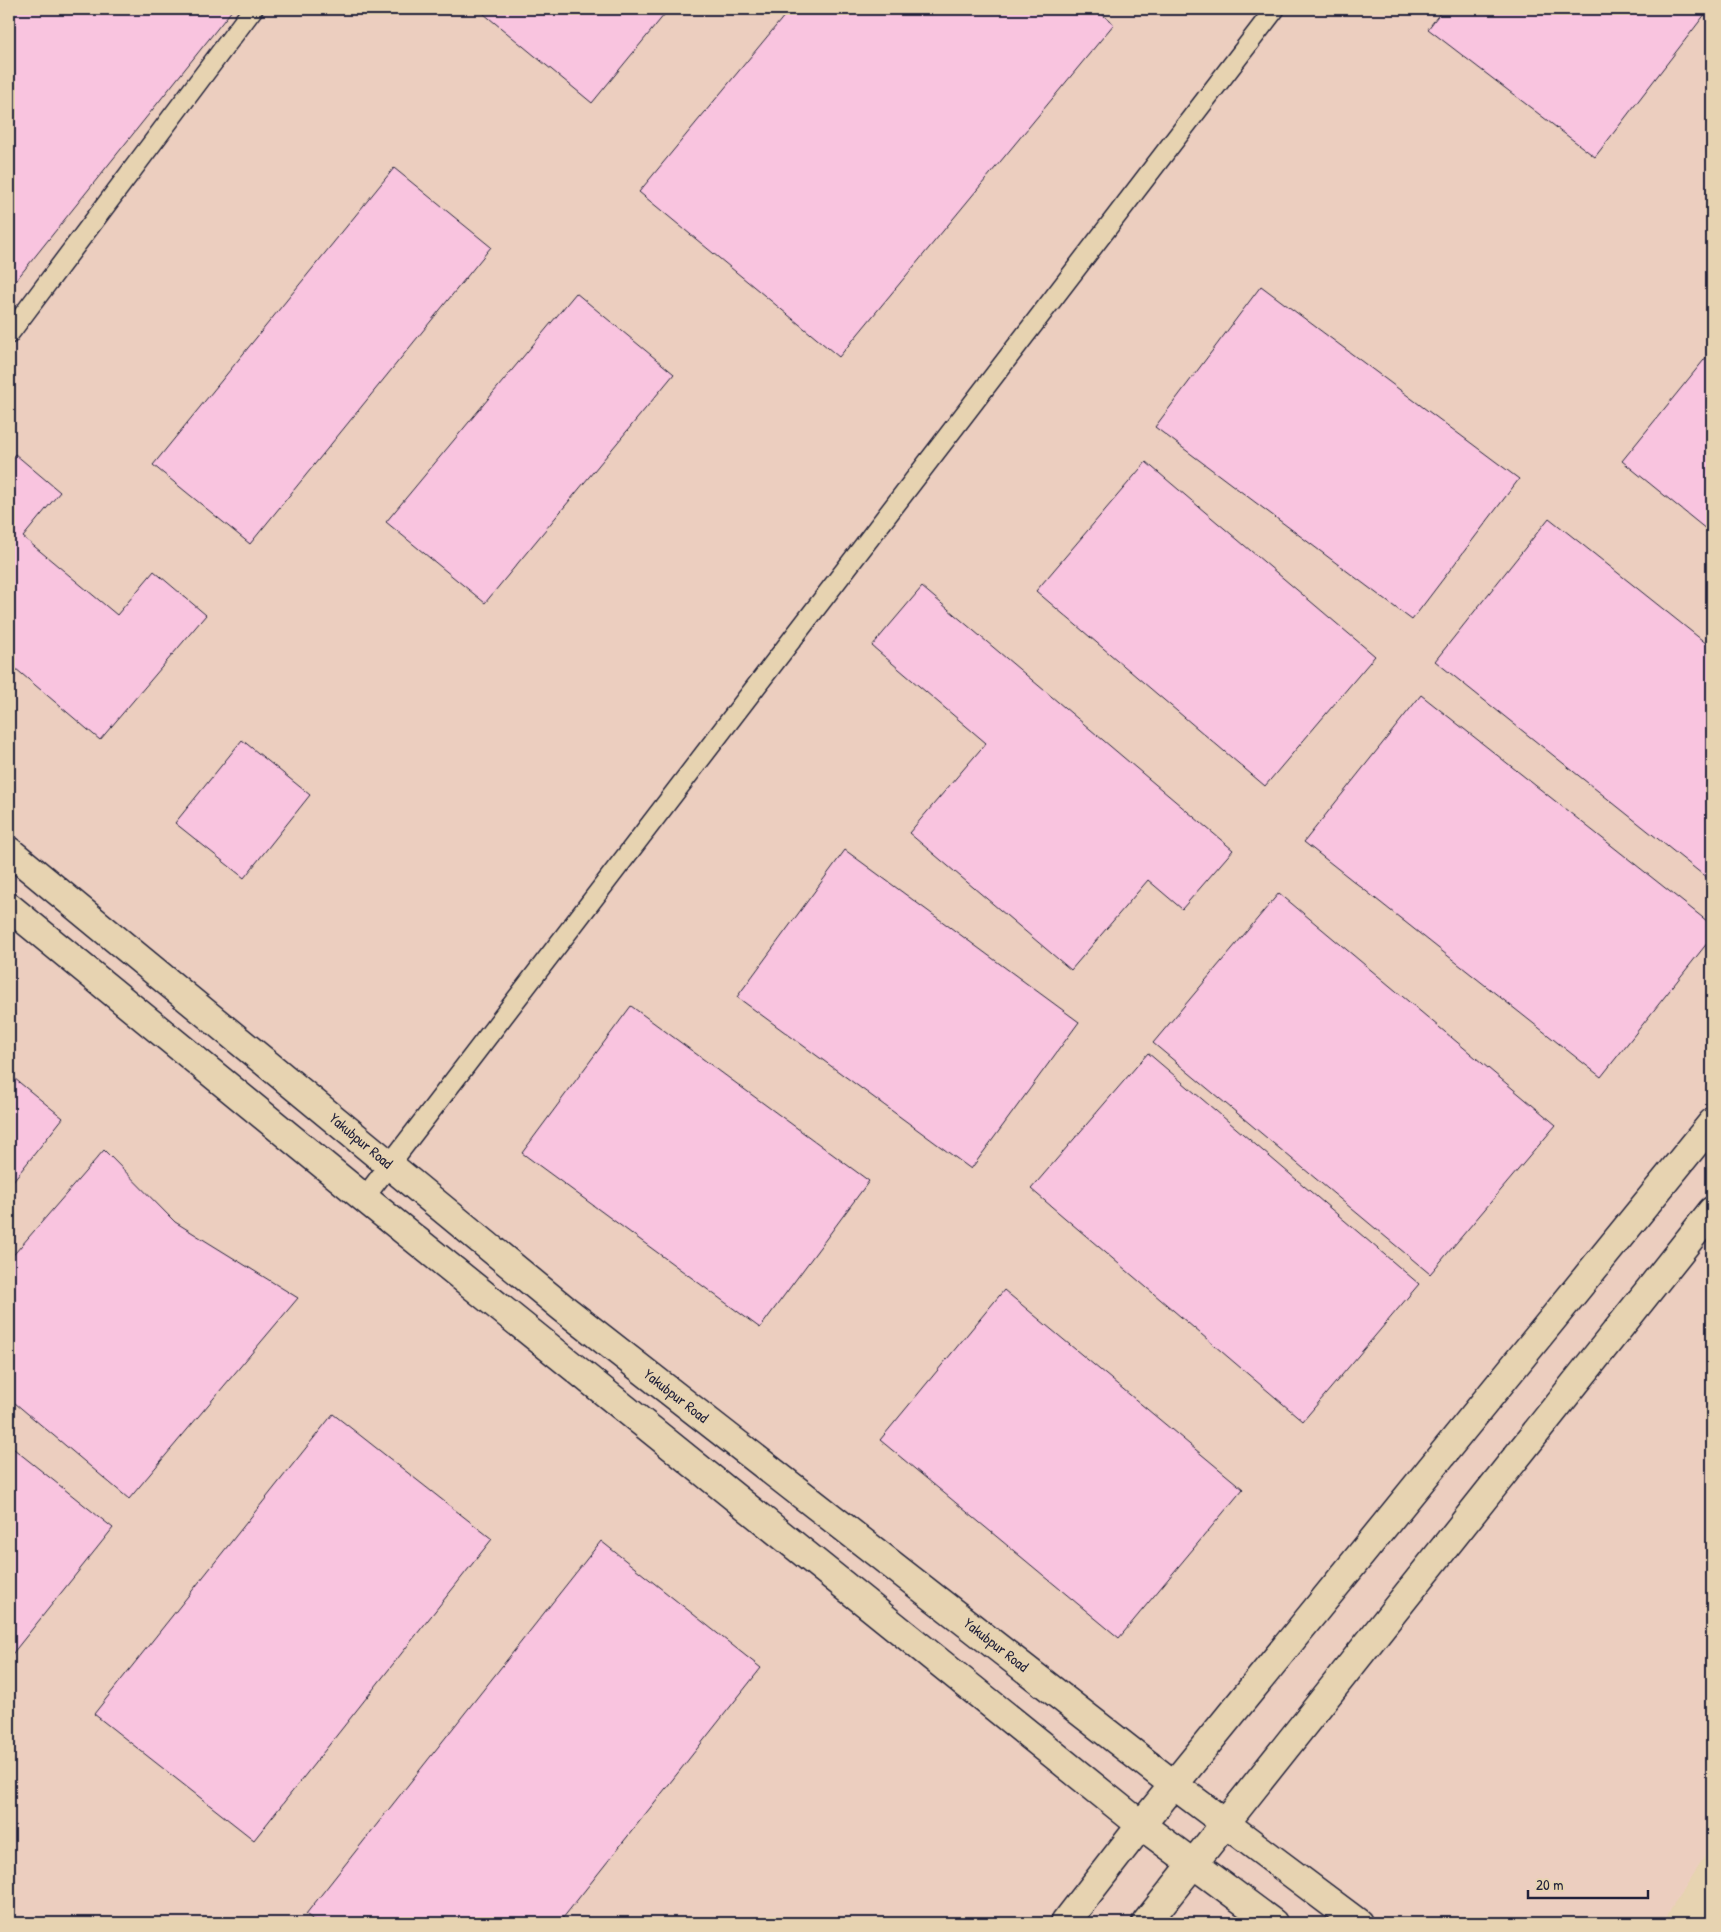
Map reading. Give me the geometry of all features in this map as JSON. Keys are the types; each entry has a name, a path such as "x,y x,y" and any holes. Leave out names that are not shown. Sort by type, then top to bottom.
{"street":[{"name":"Yakubpur Road","path":"9,851 563,1308 1174,1785 1358,1923"},
{"path":"9,907 364,1198 1141,1825 1273,1923"},
{"path":"1066,1923 1141,1825 1712,1124"},
{"path":"1146,1923 1227,1824 1712,1212"}],"lane":[{"path":"9,334 253,9"},
{"path":"364,1198 1275,9"}],"shaded area":[{"path":"9,9 1712,9 1712,1846 1662,1923 9,1923"}],"building":[{"path":"9,9 233,9 9,289"},
{"path":"478,9 669,9 592,103"},
{"path":"790,9 1095,9 1114,24 839,357 639,192"},
{"path":"1443,9 1709,9 1595,157 1428,29"},
{"path":"394,168 491,247 250,544 153,465"},
{"path":"1261,286 1519,479 1412,620 1155,427"},
{"path":"576,293 674,374 485,603 386,522"},
{"path":"1712,350 1712,534 1622,461"},
{"path":"15,454 60,492 23,537 117,615 154,571 206,615 100,740 9,663 9,461"},
{"path":"1146,462 1375,656 1265,786 1036,591"},
{"path":"1549,518 1712,648 1712,882 1435,661"},
{"path":"922,587 1233,850 1182,909 1148,880 1071,970 909,833 986,743 872,646"},
{"path":"1421,695 1712,925 1712,937 1601,1077 1304,842"},
{"path":"242,740 310,795 244,878 175,823"},
{"path":"845,850 1079,1022 971,1169 737,997"},
{"path":"1279,893 1556,1125 1430,1274 1153,1043"},
{"path":"631,1006 869,1181 760,1328 522,1153"},
{"path":"1148,1053 1419,1284 1303,1421 1031,1189"},
{"path":"9,1074 63,1118 9,1186"},
{"path":"104,1150 175,1222 298,1298 129,1499 9,1398 9,1260"},
{"path":"1004,1290 1243,1489 1119,1638 880,1440"},
{"path":"333,1414 492,1539 254,1840 94,1714"},
{"path":"9,1445 113,1528 9,1658"},
{"path":"601,1541 761,1668 559,1923 317,1923 306,1914"}]}
